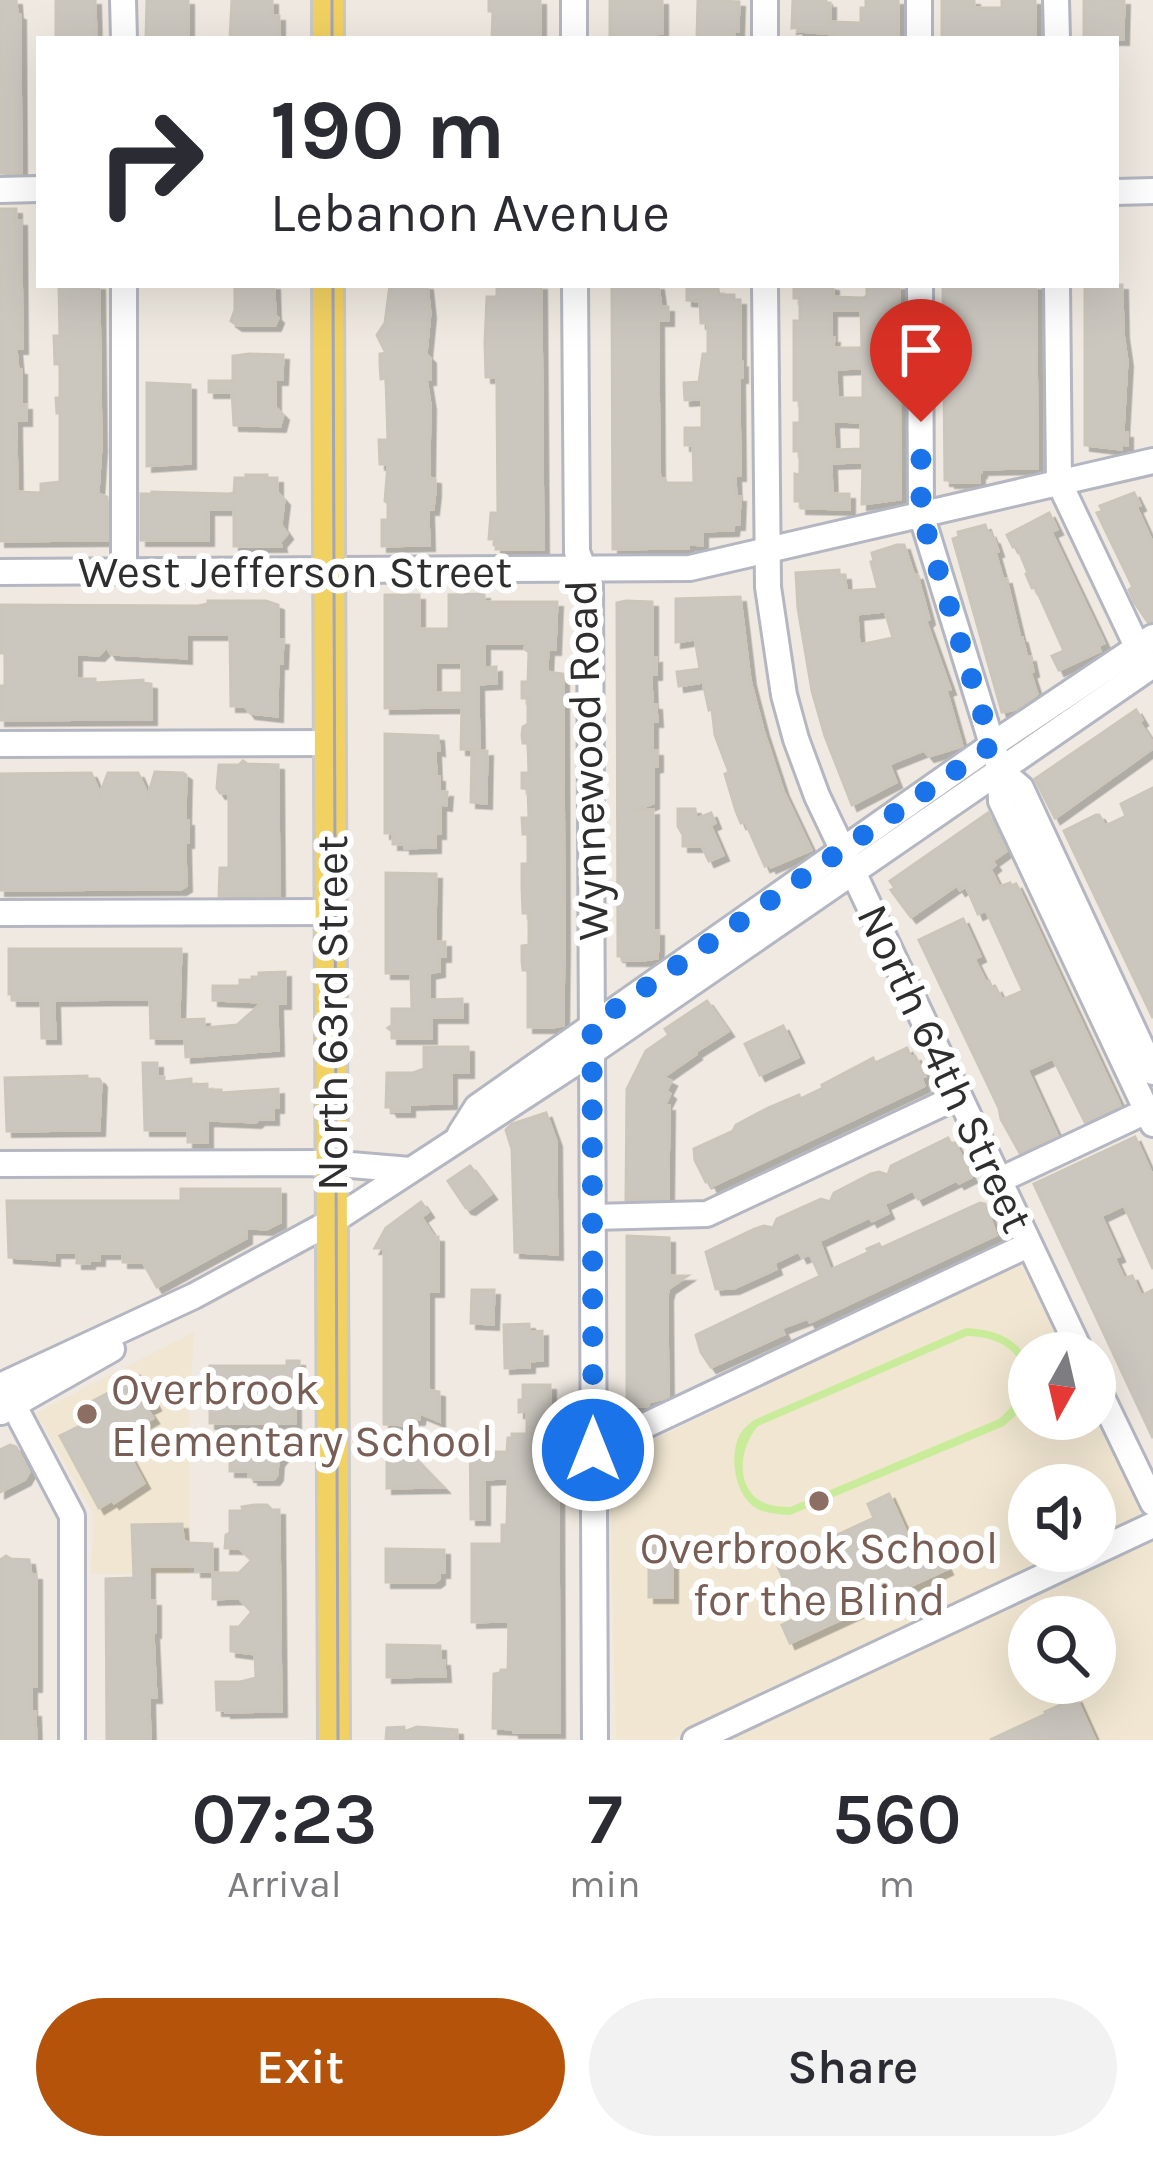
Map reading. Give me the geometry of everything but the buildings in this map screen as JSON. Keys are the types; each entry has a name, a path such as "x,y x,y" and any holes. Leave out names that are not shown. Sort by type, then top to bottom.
{"main road":[{"path":"328,0 328,36"},
{"name":"North 63rd Street","path":"328,288 334,1740"}],"street":[{"path":"124,0 124,36"},
{"path":"574,0 574,36"},
{"path":"765,0 765,36"},
{"path":"920,0 920,36"},
{"path":"1057,0 1057,36"},
{"path":"0,190 36,190"},
{"path":"1119,192 1153,191"},
{"path":"124,288 124,572"},
{"name":"Wynnewood Road","path":"575,288 577,552 590,585 595,1740"},
{"name":"North 64th Street","path":"765,288 766,549 772,632 784,695 806,768 1071,1332"},
{"path":"920,288 921,514 1000,770 1001,801 1151,1115 1000,1180"},
{"path":"1058,288 1059,482 1149,660"},
{"name":"West Jefferson Street","path":"0,572 689,568 1153,461"},
{"path":"848,861 992,745 1149,660"},
{"path":"457,1138 477,1107 592,1025 1000,770 1149,660"},
{"path":"0,744 330,743"},
{"path":"1000,770 1021,788 1153,1072"},
{"path":"0,913 331,912"},
{"path":"72,1740 72,1516 4,1397 332,1221 592,1052 751,928"},
{"path":"592,1217 707,1214 959,1096"},
{"path":"0,1164 332,1163 410,1170"},
{"path":"593,1450 1028,1245"},
{"path":"1116,1426 1153,1503"},
{"path":"695,1740 1153,1525"}],"shaded area":[{"name":"Overbrook School for the Blind","path":"1021,1264 1055,1332 1008,1332 1008,1440 1106,1440 1143,1518 1116,1530 1116,1464 1008,1464 1008,1572 1027,1572 671,1740 616,1740 609,1461"},
{"name":"Overbrook Elementary School","path":"194,1332 189,1574 91,1574 94,1514 36,1413"},
{"name":"Overbrook School for the Blind","path":"1153,1541 1153,1740 726,1740 1008,1609 1008,1704 1116,1704 1116,1596 1035,1596 1086,1572 1116,1572 1116,1558"}],"green space":[{"path":"966,1328 1008,1339 1008,1349 986,1338 967,1336 758,1426 747,1443 746,1484 766,1504 790,1507 999,1419 1008,1410 1004,1426 790,1515 766,1512 747,1499 734,1462 742,1432 754,1420"}],"tram line":[{"path":"332,0 332,36"},
{"path":"333,288 338,1740"}],"place":[{"name":"Overbrook Elementary School","path":"87,1414"},
{"name":"Overbrook School for the Blind","path":"819,1501"}],"route":[{"path":"593,1450 592,1025 992,745 921,514 921,422"}]}
